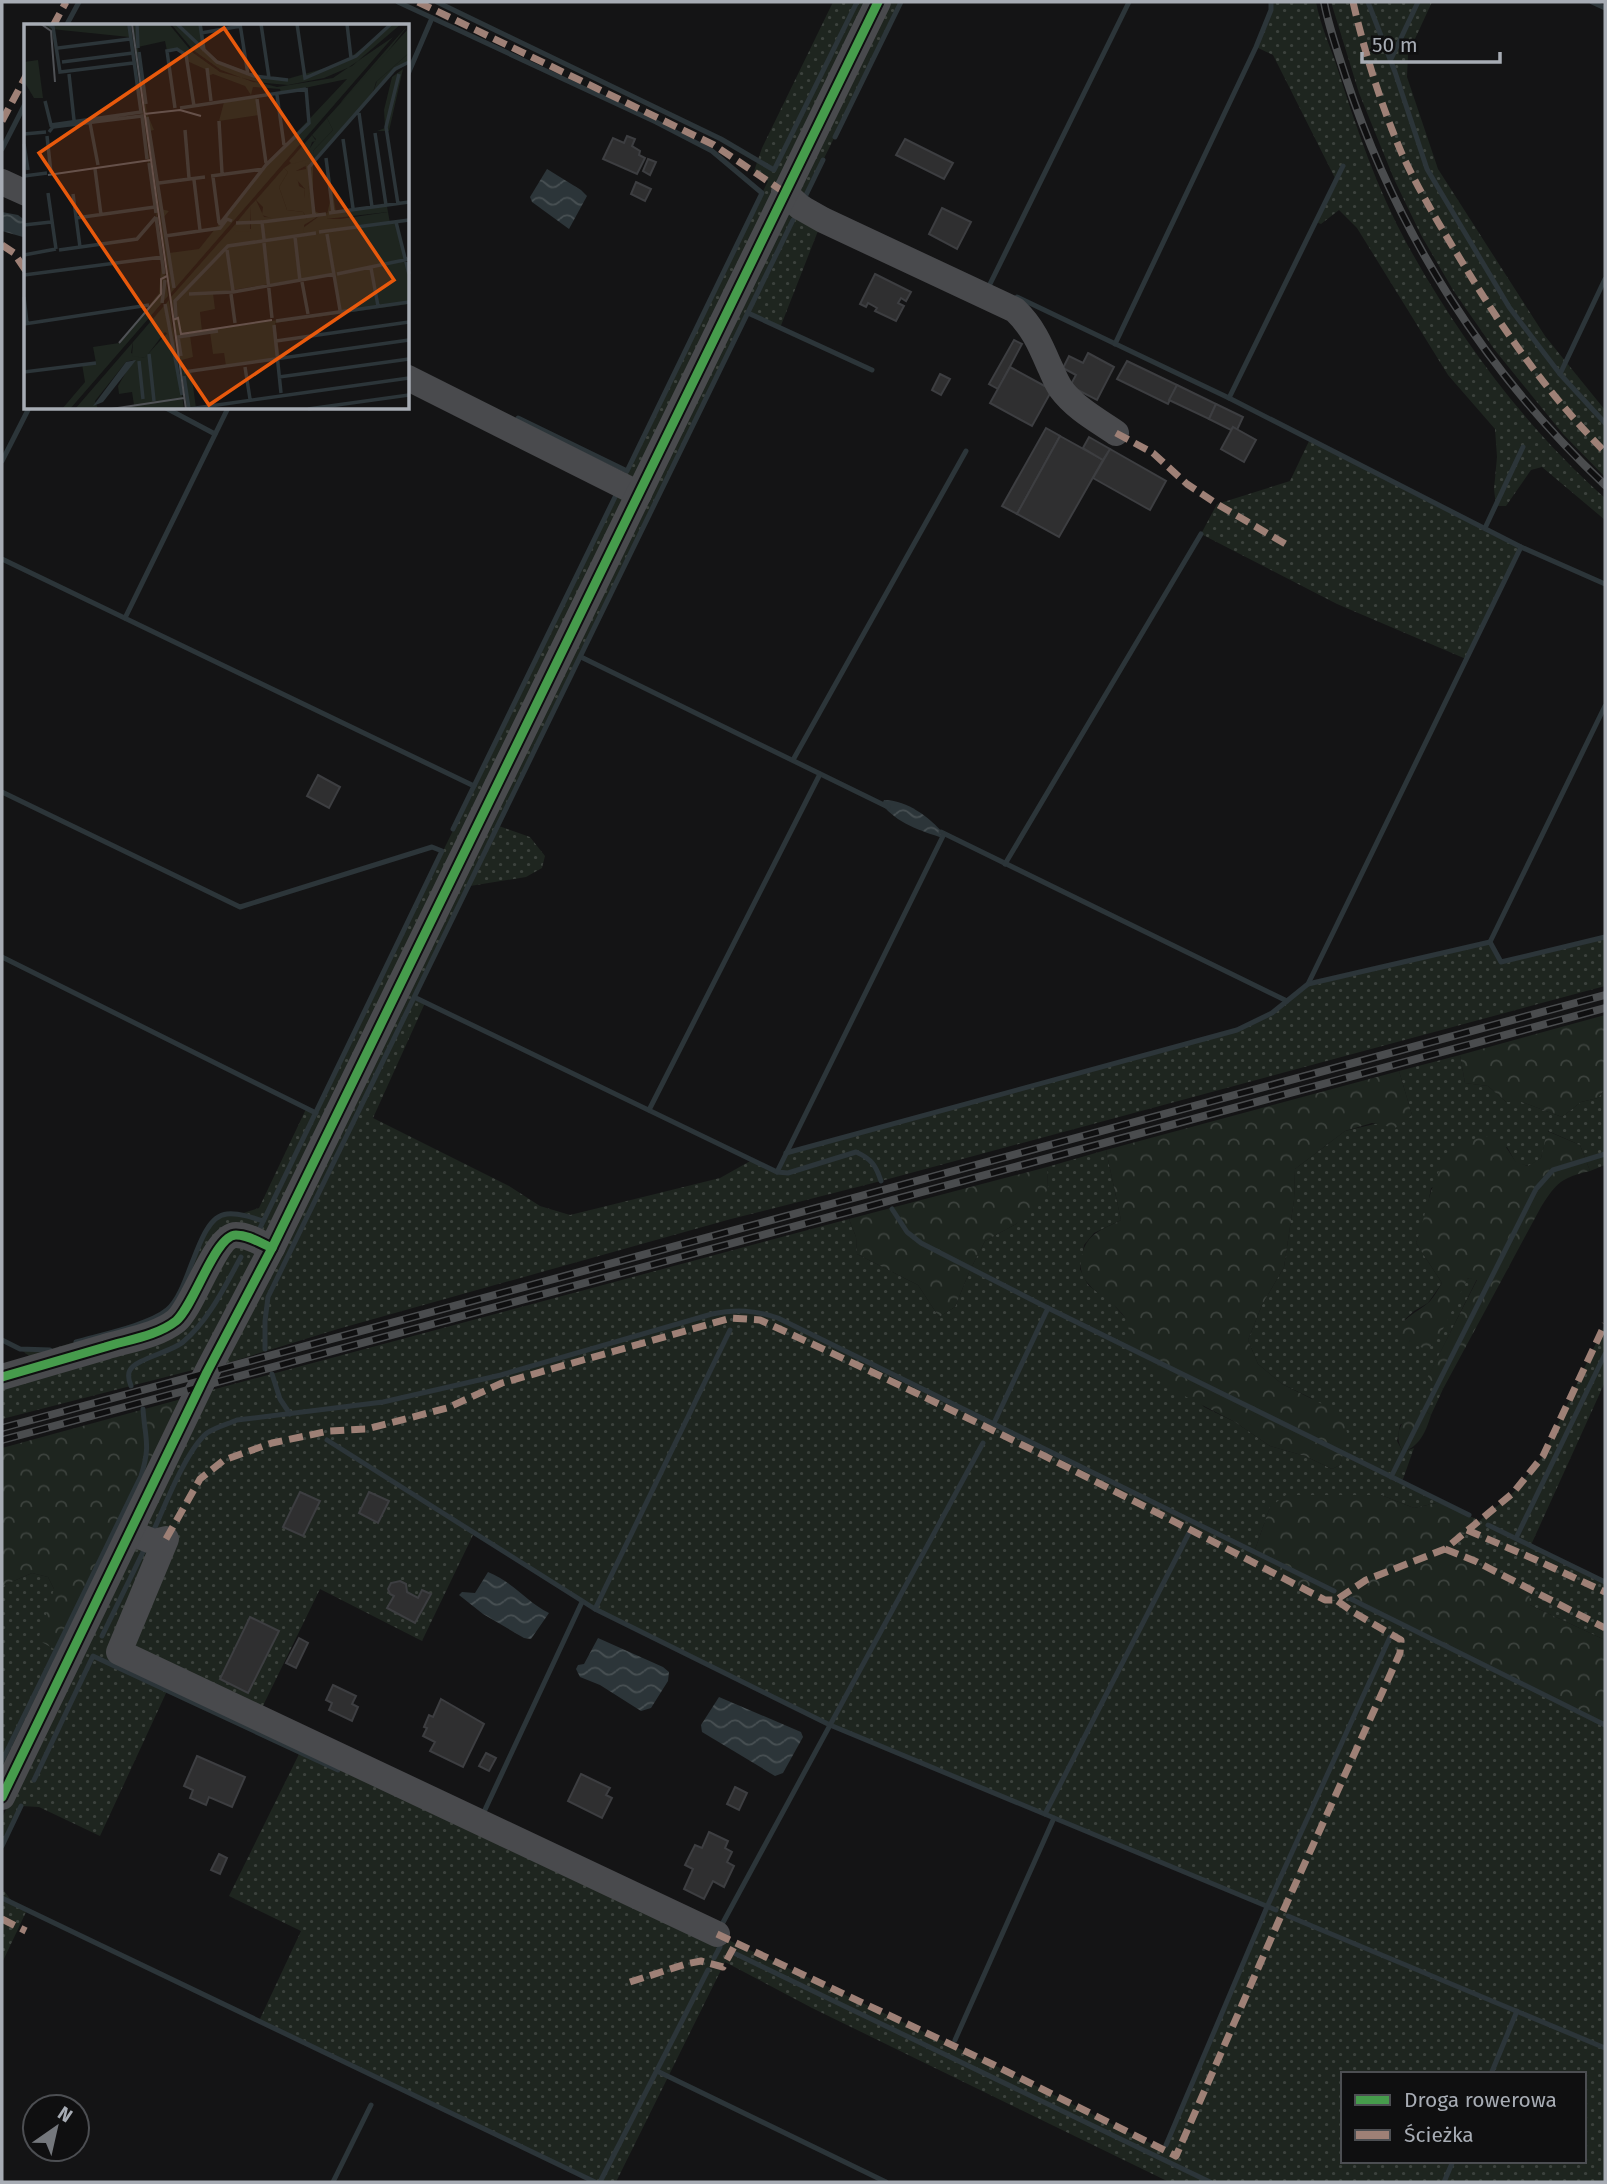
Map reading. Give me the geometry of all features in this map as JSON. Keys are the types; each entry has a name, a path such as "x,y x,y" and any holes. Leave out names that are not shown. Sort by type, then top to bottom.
{"street":[{"path":"2,1797 207,1372 272,1248 877,2"},
{"path":"2,182 24,192"},
{"path":"784,192 823,220 1015,310 1027,321 1059,387 1079,408 1116,433"},
{"path":"410,379 639,494"},
{"path":"2,1377 137,1338 176,1320 187,1306 219,1249 230,1236 253,1239 272,1248"},
{"path":"119,1652 166,1539 154,1542 131,1533"},
{"path":"81,1635 717,1934"}],"green space":[{"path":"833,2 868,2 459,846 197,1369 2,1419 2,1377 41,1365 20,1349 48,1350 157,1317 169,1309 178,1297 213,1218 259,1208 306,1109 316,1113 768,181 754,171 762,148"},
{"path":"889,2 901,2 805,197 827,208 780,328 747,314 499,826 530,837 545,856 542,868 526,877 470,886 416,998 425,1003 373,1118 509,1186 540,1206 570,1215 720,1178 752,1160 777,1172 786,1153 1237,1030 1272,1013 1308,984 1490,942 1501,962 1605,937 1605,986 731,1219 338,1329 221,1365"},
{"path":"1271,2 1316,2 1368,157 1407,244 1449,314 1496,380 1547,441 1605,498 1605,520 1542,467 1531,470 1506,506 1496,506 1495,429 1448,375 1357,228 1339,210 1321,224 1316,222 1336,180 1273,55 1256,47 1271,10"},
{"path":"1331,2 1432,2 1408,54 1407,77 1438,169 1545,336 1605,410 1605,477 1563,434 1494,349 1453,290 1421,235 1394,179 1359,93"},
{"path":"1310,439 1521,547 1466,659 1337,604 1201,534 1217,504 1290,481"},
{"path":"1605,1015 1605,1089 1598,1098 1581,1102 1562,1117 1522,1102 1506,1102 1488,1086 1465,1083 1460,1055"},
{"path":"1460,1055 1465,1083 1488,1086 1506,1102 1522,1102 1562,1117 1581,1102 1598,1098 1605,1089 1605,1165 1590,1171 1580,1145 1548,1131 1541,1158 1529,1166 1516,1163 1507,1147 1431,1188 1425,1220 1416,1243 1442,1283 1428,1303 1402,1322 1469,1278 1477,1279 1428,1377 1443,1389 1431,1415 1424,1410 1400,1425 1397,1441 1403,1452 1414,1448 1402,1482 1441,1502 1414,1508 1381,1495 1270,1507 1251,1561 1336,1600 1344,1595 1605,1725 1605,2182 1169,2182 812,2008 725,1962 616,2182 595,2182 259,2021 301,1931 229,1896 300,1752 167,1691 100,1836 39,1807 21,1806 2,1846 2,1818 208,1391 849,1219 856,1237 857,1254 918,1285 939,1317 955,1307 985,1241 1016,1224 1048,1188 1047,1167 1106,1150 1121,1220 1094,1233 1084,1245 1080,1269 1088,1285 1113,1304 1204,1407 1235,1422 1270,1446 1305,1456 1332,1469 1340,1465 1347,1435 1311,1398 1282,1384 1258,1364 1248,1340 1262,1305 1284,1267 1294,1200 1295,1169 1345,1131 1412,1115 1399,1071","holes":["474,1533 595,1609 830,1725 1267,1906 1164,2150 992,2064 257,1718 320,1589 422,1641"]},
{"path":"1399,1071 1412,1115 1395,1128 1372,1123 1345,1131 1295,1169 1294,1200 1284,1267 1262,1305 1248,1340 1258,1364 1282,1384 1340,1413 1348,1435 1340,1465 1332,1469 1305,1456 1270,1446 1235,1422 1173,1390 1151,1373 1128,1348 1127,1321 1084,1278 1081,1259 1090,1238 1121,1220 1106,1150"},
{"path":"1547,1131 1580,1145 1590,1171 1561,1182 1541,1207 1443,1389 1427,1378 1477,1280 1468,1278 1442,1331 1428,1350 1408,1342 1398,1332 1407,1318 1430,1301 1442,1283 1416,1243 1436,1177 1450,1154 1460,1145 1497,1134 1516,1162 1528,1166 1541,1158"},
{"path":"1047,1167 1048,1188 1042,1201 1016,1224 985,1241 955,1307 939,1317 918,1285 857,1254 856,1237 849,1219"},
{"path":"1605,1324 1605,1382 1531,1545 1605,1582 1605,1640 1530,1605 1445,1549 1513,1493 1543,1456"},
{"path":"185,1398 100,1574 94,1571 56,1650 38,1640 54,1589 48,1577 32,1573 2,1586 2,1448"},
{"path":"1424,1410 1431,1415 1424,1432 1414,1446 1403,1452 1398,1440 1401,1425 1412,1411"},
{"path":"1286,1495 1381,1495 1414,1508 1441,1502 1480,1521 1446,1549 1529,1589 1530,1605 1605,1640 1605,1725 1344,1595 1336,1600 1325,1600 1251,1561 1270,1507"},
{"path":"95,1570 100,1574 2,1777 2,1586 32,1573 48,1577 54,1589"},
{"path":"2,1888 13,1903 27,1910 2,1963"}],"water":[{"path":"547,169 587,196 569,229 532,202 530,197"},
{"path":"2,212 18,215 24,220 23,237 2,231"},
{"path":"884,800 901,803 917,811 944,834 943,838 894,816 882,804"},
{"path":"488,1572 549,1613 531,1639 524,1638 483,1614 459,1595 462,1592 475,1593"},
{"path":"598,1638 669,1672 668,1681 651,1708 641,1711 600,1685 580,1677 576,1669 578,1665 584,1664"},
{"path":"719,1697 801,1732 803,1737 783,1773 775,1776 702,1732 701,1725"}],"building":[{"path":"627,136 635,139 632,146 645,158 637,174 603,159 613,138 624,143"},
{"path":"905,139 953,163 944,179 896,155"},
{"path":"648,159 656,162 650,175 643,171"},
{"path":"636,182 651,189 645,201 631,194"},
{"path":"942,208 971,222 957,249 929,234"},
{"path":"875,274 911,292 906,301 901,298 898,303 904,306 896,321 875,311 877,308 868,303 866,307 860,304"},
{"path":"1014,340 1022,344 998,389 989,384"},
{"path":"1088,353 1114,367 1097,400 1070,386 1076,375 1063,368 1069,356 1083,363"},
{"path":"1127,361 1177,385 1168,404 1117,379"},
{"path":"1010,367 1052,390 1032,426 990,403"},
{"path":"940,374 950,379 941,395 932,390"},
{"path":"1177,385 1216,404 1209,419 1169,400"},
{"path":"1216,404 1243,417 1237,430 1233,427 1231,430 1209,419"},
{"path":"1233,427 1256,440 1244,462 1221,449"},
{"path":"1046,428 1060,436 1017,514 1002,506"},
{"path":"1060,436 1103,460 1059,537 1017,514"},
{"path":"1089,437 1110,449 1103,460 1083,448"},
{"path":"1110,449 1166,481 1150,510 1093,478"},
{"path":"318,775 340,787 329,808 307,796"},
{"path":"300,1492 320,1501 303,1536 283,1527"},
{"path":"369,1492 389,1501 378,1523 359,1513"},
{"path":"400,1581 406,1584 407,1592 418,1598 422,1590 431,1594 415,1623 387,1608 394,1596 388,1589 391,1583"},
{"path":"250,1617 279,1631 248,1693 220,1679"},
{"path":"299,1638 308,1643 296,1668 286,1663"},
{"path":"333,1685 356,1696 352,1704 358,1707 352,1721 329,1710 332,1703 326,1700"},
{"path":"441,1699 484,1724 463,1767 430,1751 435,1742 423,1736 429,1715 433,1717"},
{"path":"486,1753 496,1758 489,1771 479,1766"},
{"path":"197,1756 245,1777 232,1807 209,1797 206,1805 190,1798 193,1790 184,1786"},
{"path":"581,1774 610,1788 606,1795 612,1798 602,1818 568,1801"},
{"path":"735,1787 747,1793 739,1810 727,1804"},
{"path":"709,1832 728,1841 725,1848 732,1852 727,1862 734,1866 724,1887 713,1881 704,1899 684,1889 693,1869 685,1865 695,1845 702,1848"},
{"path":"219,1854 227,1858 220,1874 211,1870"}],"waterway":[{"path":"67,24 79,2"},
{"path":"398,2 656,122 712,151 762,193 627,471 518,418"},
{"path":"437,2 721,139 774,170 857,2"},
{"path":"835,137 901,2"},
{"path":"990,284 1129,2"},
{"path":"1115,344 1256,47 1271,10 1271,2"},
{"path":"1368,2 1395,72 1427,169 1509,307 1560,374 1605,423"},
{"path":"1391,59 1418,2"},
{"path":"1592,2 1605,8"},
{"path":"410,69 432,18"},
{"path":"2,149 24,106"},
{"path":"808,199 805,197 823,160"},
{"path":"1229,398 1343,166"},
{"path":"265,1349 268,1297 793,220"},
{"path":"1560,374 1605,279"},
{"path":"1017,297 1229,398 1521,547 1605,584"},
{"path":"748,313 872,370"},
{"path":"2,461 28,410"},
{"path":"170,410 215,434"},
{"path":"125,618 227,410"},
{"path":"1485,528 1523,447"},
{"path":"793,760 966,451"},
{"path":"453,829 617,493"},
{"path":"1005,864 1201,534"},
{"path":"1308,984 1521,547"},
{"path":"2,559 474,786"},
{"path":"581,657 888,807"},
{"path":"1490,942 1605,706"},
{"path":"649,1110 820,774"},
{"path":"2,792 240,907 432,847 442,851 258,1232"},
{"path":"941,832 1287,1001"},
{"path":"777,1172 944,834"},
{"path":"786,1153 1237,1030 1272,1013 1308,984 1490,942 1501,962 1605,937"},
{"path":"2,957 316,1113"},
{"path":"416,998 777,1172 788,1173 856,1152 873,1164 881,1181"},
{"path":"1391,1477 1536,1189 1553,1170 1605,1154"},
{"path":"892,1209 907,1232 921,1243 1048,1308"},
{"path":"76,1342 137,1325 167,1310 182,1287 208,1227 217,1218 236,1214 263,1221"},
{"path":"131,1386 129,1374 134,1366 178,1346 201,1324 241,1257"},
{"path":"994,1423 1048,1308 1469,1515"},
{"path":"152,1534 176,1480 199,1441 207,1433 237,1420 383,1402 501,1375 712,1314 745,1311 778,1318 1334,1591"},
{"path":"595,1609 730,1330"},
{"path":"2,1340 20,1349 50,1350"},
{"path":"1516,1538 1605,1354"},
{"path":"272,1374 280,1399 290,1414"},
{"path":"2,1761 141,1476 147,1449 143,1409"},
{"path":"327,1440 595,1609 830,1725 1276,1910"},
{"path":"720,1928 983,1443"},
{"path":"1488,1525 1605,1582"},
{"path":"1045,1814 1189,1533"},
{"path":"102,1636 145,1548"},
{"path":"1351,1599 1605,1725"},
{"path":"483,1814 582,1602"},
{"path":"1166,2145 1267,1907 1390,1637"},
{"path":"34,1780 93,1656 338,1770"},
{"path":"2,1846 21,1806"},
{"path":"955,2040 1054,1818"},
{"path":"2,1898 595,2182"},
{"path":"1288,1916 1605,2048"},
{"path":"714,1958 720,1947"},
{"path":"736,1954 1210,2182"},
{"path":"600,2182 708,1970"},
{"path":"1492,2072 1517,2011"},
{"path":"657,2071 886,2182"},
{"path":"333,2182 371,2105"},
{"path":"1444,2182 1452,2163"}],"railway":[{"path":"1324,2 1337,50 1367,136 1391,192 1419,246 1450,298 1521,396 1605,485"},
{"path":"2,1428 1605,995"},
{"path":"2,1440 1605,1008"}],"marked path":[{"path":"54,24 66,2"},
{"path":"418,2 714,145 784,192"},
{"path":"1353,2 1387,117 1402,154 1426,200 1470,275 1516,345 1567,411 1605,452"},
{"path":"2,121 24,80"},
{"path":"2,245 14,253 24,268"},
{"path":"1116,433 1153,453 1187,484 1217,504 1289,546"},
{"path":"166,1539 200,1479 224,1460 272,1443 329,1431 367,1429 447,1408 502,1383 731,1318 760,1320 831,1353 1044,1456 1325,1600 1336,1600 1366,1580 1445,1549 1513,1493 1543,1456 1605,1324"},
{"path":"1467,1530 1605,1592"},
{"path":"1445,1549 1475,1561 1605,1628"},
{"path":"717,1934 992,2064 1176,2156 1400,1653 1401,1640 1336,1600"},
{"path":"2,1919 26,1931"},
{"path":"630,1982 701,1961 723,1967 736,1943"}],"cycle path":[{"path":"2,1797 207,1372 272,1248 878,2"},
{"path":"2,1377 142,1337 168,1326 183,1313 220,1246 228,1238 245,1236 272,1248"}]}
